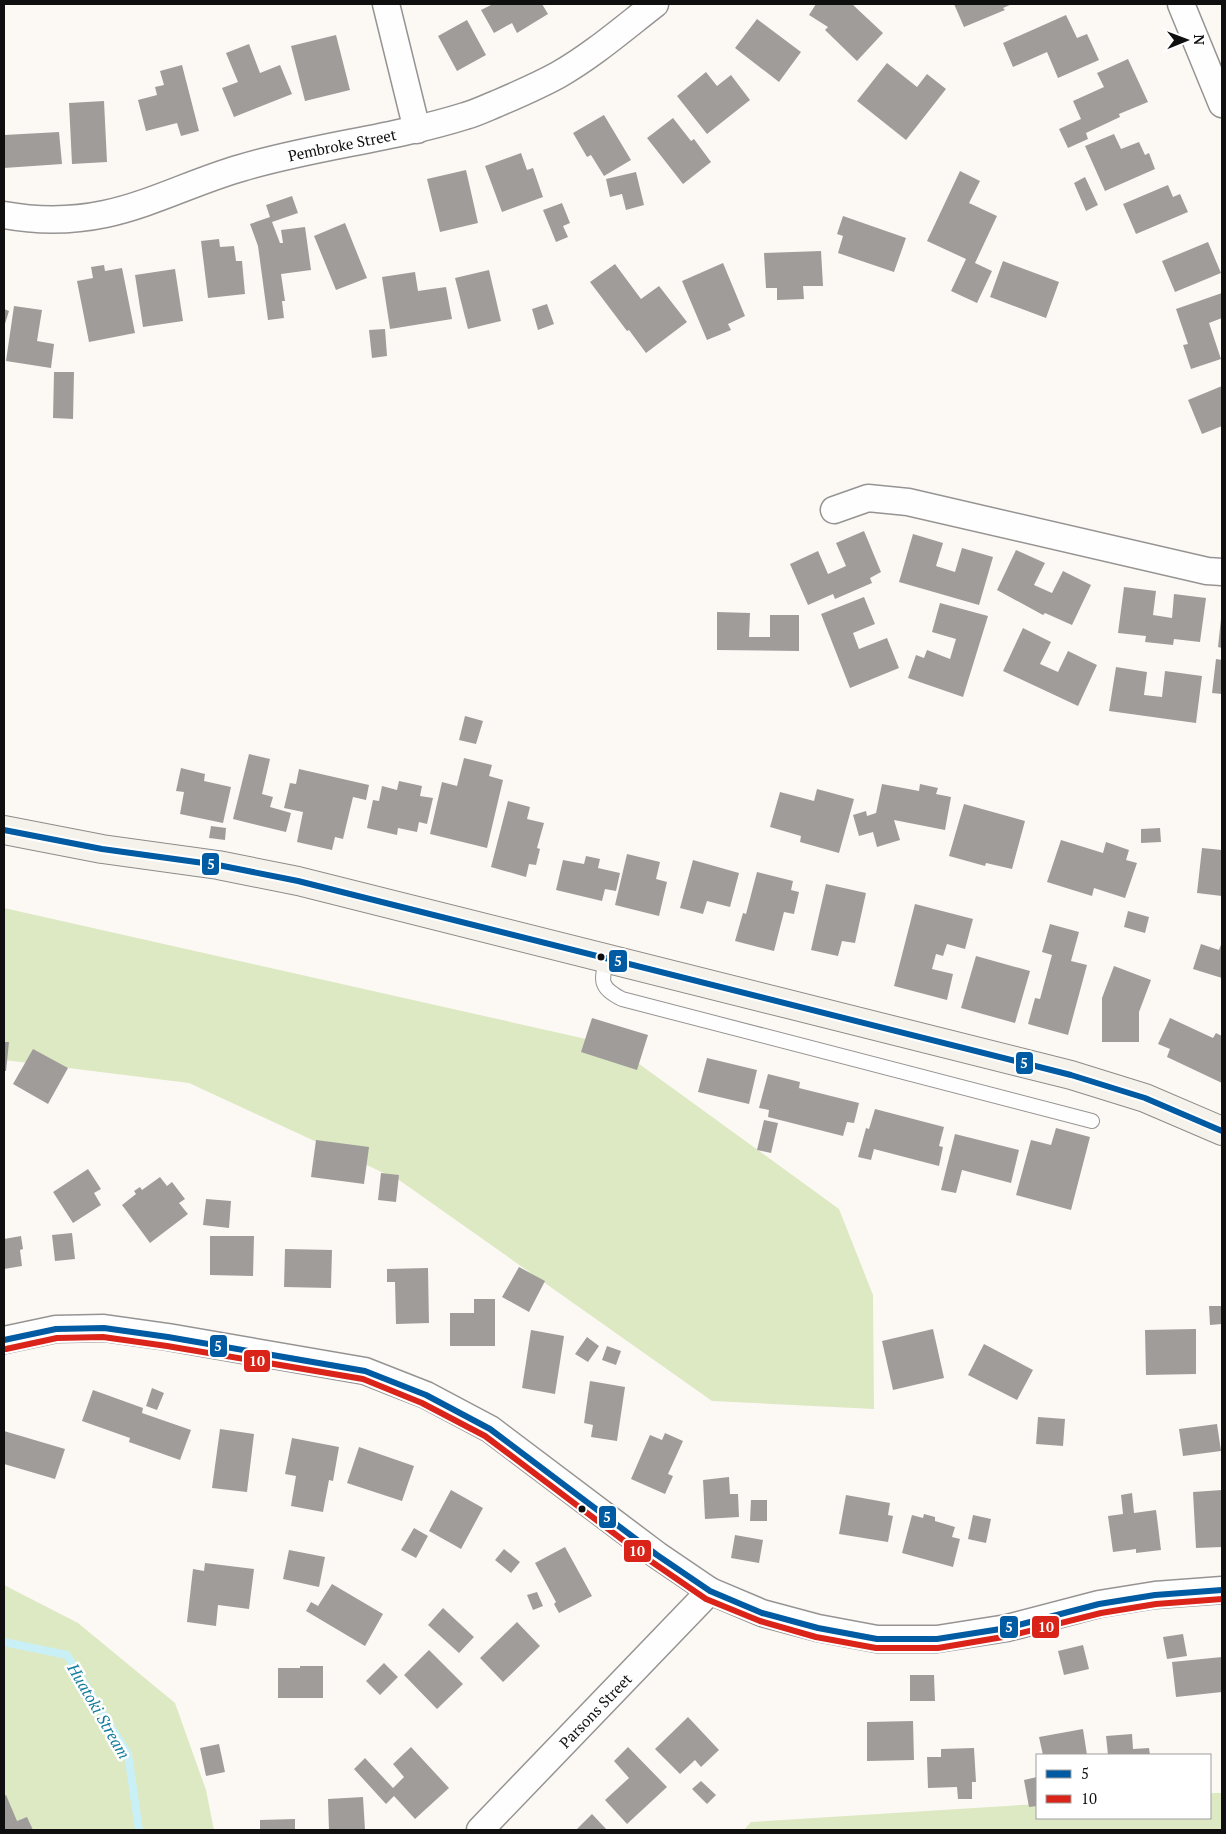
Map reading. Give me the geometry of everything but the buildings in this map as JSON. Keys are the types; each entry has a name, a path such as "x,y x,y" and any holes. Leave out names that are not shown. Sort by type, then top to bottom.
{"street":[{"path":"386,4 417,130"},
{"name":"Pembroke Street","path":"4,215 30,220 105,214 241,168 297,154 417,130 467,116 559,74 655,4"},
{"path":"1181,4 1222,104"},
{"path":"834,510 868,498 908,502 1206,571 1222,572"},
{"path":"4,830 102,850 218,865 298,881 1071,1075 1145,1098 1222,1131"},
{"path":"4,1340 56,1329 104,1328 168,1337 365,1371 426,1395 490,1429 657,1555 710,1591 762,1613 818,1628 877,1640 937,1640 1006,1628 1099,1604 1155,1596 1222,1590"},
{"name":"Parsons Street","path":"480,1830 710,1591"}],"lane":[{"path":"607,958 602,978 608,991 622,999 1092,1121"}],"green space":[{"path":"4,908 613,1045 839,1209 873,1295 874,1409 712,1401 399,1180 189,1083 4,1060"},
{"path":"4,1585 78,1623 175,1703 206,1790 214,1830 14,1830 4,1809"},
{"path":"1211,1793 1222,1793 1222,1830 744,1830 751,1822 1036,1804 1036,1819 1211,1819"}],"waterway":[{"name":"Huatoki Stream","path":"4,1642 67,1655 128,1754 139,1830"}],"transit line":[{"name":"5","path":"4,830 102,849 218,865 298,881 1071,1075 1145,1098 1222,1131"},
{"name":"5","path":"4,1340 56,1329 104,1328 168,1337 365,1371 426,1395 490,1429 657,1555 710,1591 762,1613 818,1628 877,1639 937,1639 1007,1628 1099,1604 1155,1595 1222,1590"},
{"name":"10","path":"6,1349 57,1338 103,1337 363,1379 422,1403 485,1436 652,1562 706,1599 760,1621 816,1637 876,1648 938,1648 1009,1636 1101,1613 1156,1604 1222,1599"}]}
